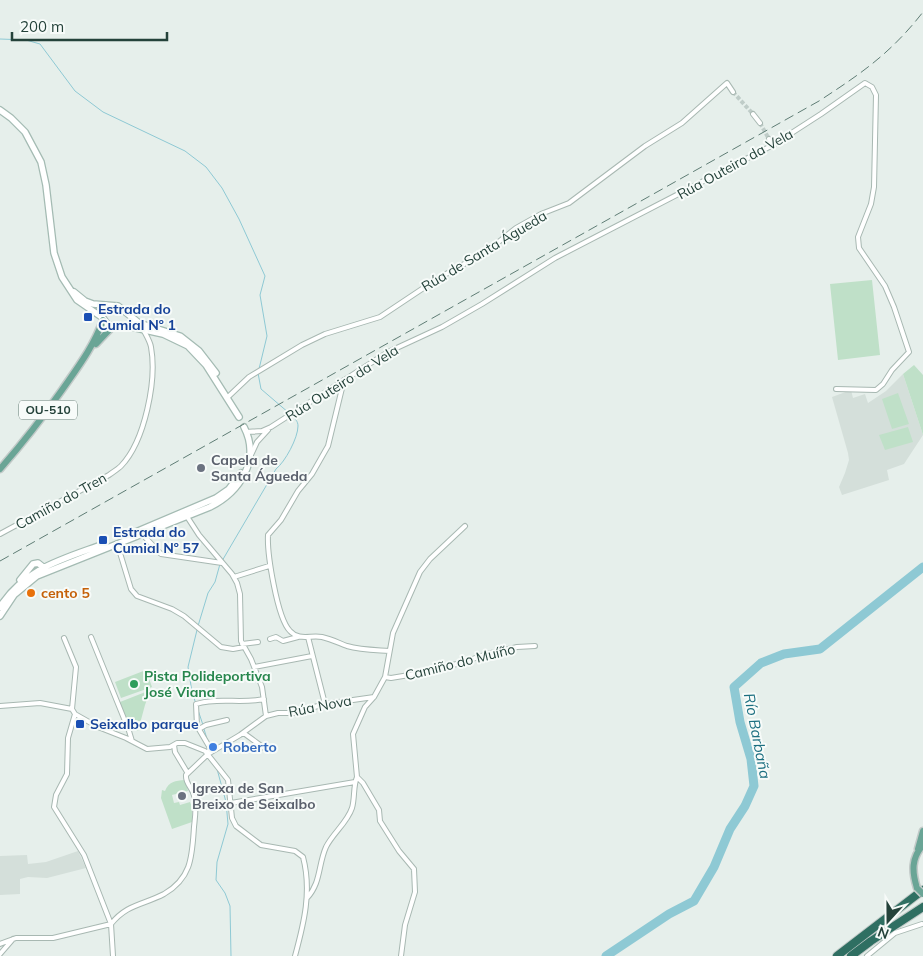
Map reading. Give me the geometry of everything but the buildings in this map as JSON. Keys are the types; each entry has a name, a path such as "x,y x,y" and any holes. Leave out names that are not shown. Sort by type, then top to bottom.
{"highway":[{"path":"838,956 920,889"},
{"path":"852,956 871,941 923,907"}],"main road":[{"path":"91,348 103,319"},
{"path":"91,348 116,325"},
{"name":"OU-510","path":"0,469 41,418 91,348"},
{"path":"923,831 921,848 914,858 913,868 914,878 923,894"}],"street":[{"name":"Rúa Outeiro da Vela","path":"271,427 388,352 442,327 555,258 773,145 865,83 872,87 876,95 874,187 871,204 858,237 859,248 885,286 909,352 876,390 836,388"},
{"name":"Rúa de Santa Águeda","path":"229,396 249,377 286,354 325,334 380,317 437,279 486,252 516,228 541,214 568,203 645,146 682,123 727,84 733,92"},
{"path":"0,110 25,132 41,162 46,185 54,253 60,273 77,300 103,319 108,325 143,329 180,341 192,349 206,365 243,424 262,430 271,427"},
{"path":"753,114 760,123"},
{"path":"769,138 773,145"},
{"path":"68,287 85,300 96,304 118,306 123,313 143,329"},
{"path":"103,319 104,309 109,305"},
{"path":"123,313 139,323 173,333 191,343 207,359 243,424 251,456"},
{"path":"116,325 123,320 123,313"},
{"name":"Camiño do Tren","path":"0,534 109,475 121,466 140,431 148,404 152,369 151,351 143,329"},
{"path":"298,637 288,630 278,604 269,566 268,535 281,520 298,491 312,474 328,446 344,380"},
{"path":"147,527 157,526 218,503 234,490 246,472 260,437 271,427"},
{"path":"43,568 207,503 224,494 234,485 246,464 250,447"},
{"path":"7,604 27,583 37,576 142,534 199,509 207,503"},
{"path":"186,515 199,535 234,577 240,594 243,646 262,687 266,716 240,735 208,754 187,772"},
{"path":"307,898 312,893 319,878 325,850 351,810 357,777 353,734 365,707 374,697 385,677 393,633 420,572 430,559 465,526"},
{"path":"142,534 161,554 222,563"},
{"path":"117,543 130,588 137,596 172,608 221,647 233,649 258,642"},
{"path":"0,607 17,585 32,571 66,563"},
{"path":"234,577 269,566"},
{"path":"0,616 13,593 32,571"},
{"path":"91,636 132,741"},
{"path":"270,638 276,637 283,641 298,637 320,637 349,646 389,651"},
{"path":"308,637 325,704"},
{"path":"64,638 76,667 72,709 74,714 68,738 67,774 56,795 54,807 84,855 111,924 112,956"},
{"name":"Camiño do Muíño","path":"385,677 409,676 461,663 487,654 517,647 535,646"},
{"path":"254,667 312,656"},
{"name":"Rúa Nova","path":"266,716 278,713 293,713 325,704 374,697"},
{"path":"208,754 210,748 197,726 196,704 204,701 264,700"},
{"path":"0,706 40,703 72,709"},
{"path":"74,714 147,749 170,747 177,743 185,742 208,754 230,784 232,818 241,831 261,845 295,851 303,856 307,898 305,920 295,956"},
{"path":"199,728 227,720"},
{"path":"240,735 245,734 260,745 261,748"},
{"path":"0,944 13,939 54,938 111,924 125,910 162,895 185,876 192,855 194,792 186,780 187,772 175,752 174,745"},
{"path":"357,777 363,783 379,810 380,821 399,851 414,869 415,892 405,925 401,956"},
{"path":"231,803 355,782"},
{"path":"866,956 895,933 922,924"},
{"path":"0,954 13,939"}],"shaded area":[{"path":"903,374 923,435 904,464 887,470 889,480 842,495 839,487 849,460 832,397 851,390 853,398 865,394 868,403 886,391"},
{"path":"78,851 86,868 47,878 28,877 20,879 20,894 0,895 0,856 27,855 28,864 46,862"}],"green space":[{"path":"872,280 880,355 838,360 830,284"},
{"path":"914,365 923,375 923,435 903,374"},
{"path":"898,393 909,424 892,429 882,399"},
{"path":"908,427 913,442 885,450 879,435"},
{"name":"Pista Polideportiva José Viana","path":"146,670 152,687 121,698 115,682"},
{"path":"148,691 149,694 138,731 134,730 126,720 120,702"},
{"path":"185,780 188,791 172,795 174,803 179,802 180,805 190,802 192,822 172,829 161,798 162,790 165,791 168,785 173,782"}],"waterway":[{"path":"0,39 26,40 40,44 75,91 103,112 185,151 206,167 222,188 239,219 265,276 260,295 267,336 259,369"},
{"path":"258,373 261,389 289,413"},
{"path":"222,561 296,437 298,426 297,421 292,416"},
{"path":"198,626 208,593 215,582 220,564"},
{"name":"Río Barbaña","path":"606,956 669,914 694,901 714,867 730,829 745,806 754,786 751,759 740,722 734,687 761,663 784,654 820,649 923,567"},
{"path":"196,704 188,667 197,630"},
{"path":"198,710 203,725"},
{"path":"204,729 207,739"},
{"path":"217,769 226,802 228,824 217,862 216,880 225,893 230,906 231,956"}],"tunnel":[{"path":"733,92 753,114"},
{"path":"760,123 769,139"}],"railway":[{"path":"0,561 819,101 849,81 887,51 923,12"}],"place":[{"name":"Estrada do Cumial Nº 1","path":"88,317"},
{"name":"Capela de Santa Águeda","path":"201,468"},
{"name":"Estrada do Cumial Nº 57","path":"103,540"},
{"name":"cento 5","path":"31,593"},
{"name":"Pista Polideportiva José Viana","path":"134,684"},
{"name":"Seixalbo parque","path":"80,724"},
{"name":"Roberto","path":"213,747"},
{"name":"Igrexa de San Breixo de Seixalbo","path":"182,796"}]}
